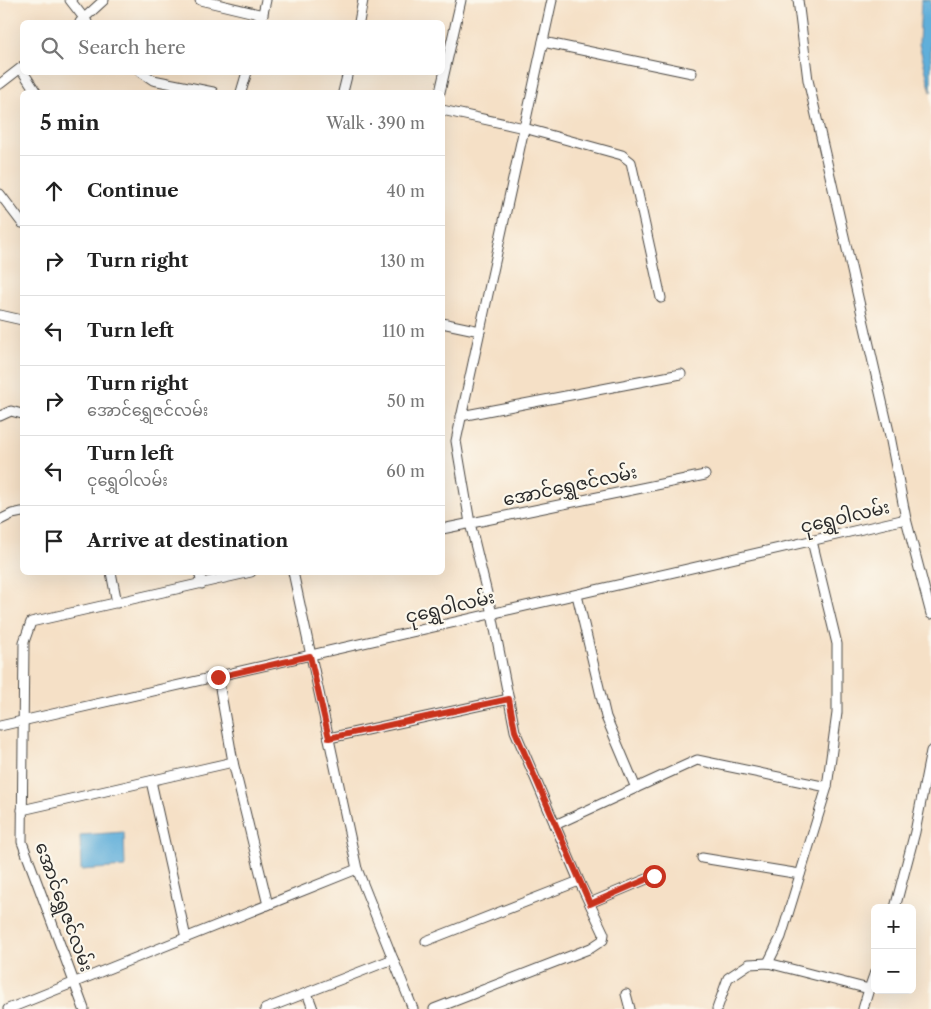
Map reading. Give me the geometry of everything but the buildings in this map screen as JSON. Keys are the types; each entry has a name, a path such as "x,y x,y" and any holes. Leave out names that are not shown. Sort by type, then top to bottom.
{"street":[{"path":"70,0 82,20"},
{"path":"84,20 104,0"},
{"path":"200,0 262,19 266,0"},
{"path":"359,20 364,0"},
{"path":"445,70 461,0"},
{"path":"434,1009 592,948 603,940 604,934 579,881 515,731 492,614 470,523 456,441 552,0"},
{"path":"788,0 798,1 808,80 890,436 906,519 931,614"},
{"path":"543,42 692,73"},
{"path":"0,84 20,71"},
{"path":"25,75 35,90"},
{"path":"146,75 153,80 203,90"},
{"path":"242,90 246,75"},
{"path":"344,90 347,75"},
{"path":"440,90 444,75"},
{"path":"445,111 524,128 622,156 631,162 662,298"},
{"path":"0,194 20,220"},
{"path":"0,315 20,320"},
{"path":"445,324 480,331"},
{"path":"461,416 681,374"},
{"path":"0,416 12,411 20,413"},
{"name":"အောင်ရွှေဇင်လမ်း","path":"445,529 705,475"},
{"path":"0,520 20,512"},
{"name":"ငုရွှေဝါလမ်း","path":"0,726 906,519"},
{"path":"768,963 781,937 826,787 837,713 837,644 812,541"},
{"path":"112,575 117,603"},
{"path":"200,575 202,584"},
{"name":"အောင်ရွှေဇင်လမ်း","path":"84,1009 22,842 24,642 31,622 239,575"},
{"path":"294,575 357,869 413,1009"},
{"path":"577,595 606,717 636,788"},
{"path":"218,677 233,762 268,905"},
{"path":"329,738 509,699"},
{"path":"896,904 915,832 931,751"},
{"path":"555,825 697,760 826,787"},
{"path":"22,810 233,762"},
{"path":"151,781 186,938"},
{"path":"702,858 800,874"},
{"path":"8,1009 357,869"},
{"path":"590,904 654,876"},
{"path":"426,941 579,881"},
{"path":"265,1009 393,959"},
{"path":"717,1009 728,978 749,964 768,963 869,989"},
{"path":"863,1009 871,983"},
{"path":"307,993 313,1009"},
{"path":"626,994 630,1009"}],"water":[{"path":"921,0 931,0 931,92 919,44"},
{"path":"124,832 125,867 81,870 80,835"}],"route":[{"path":"218,677 310,656 329,738 509,699 515,731 590,904 654,876"}]}
